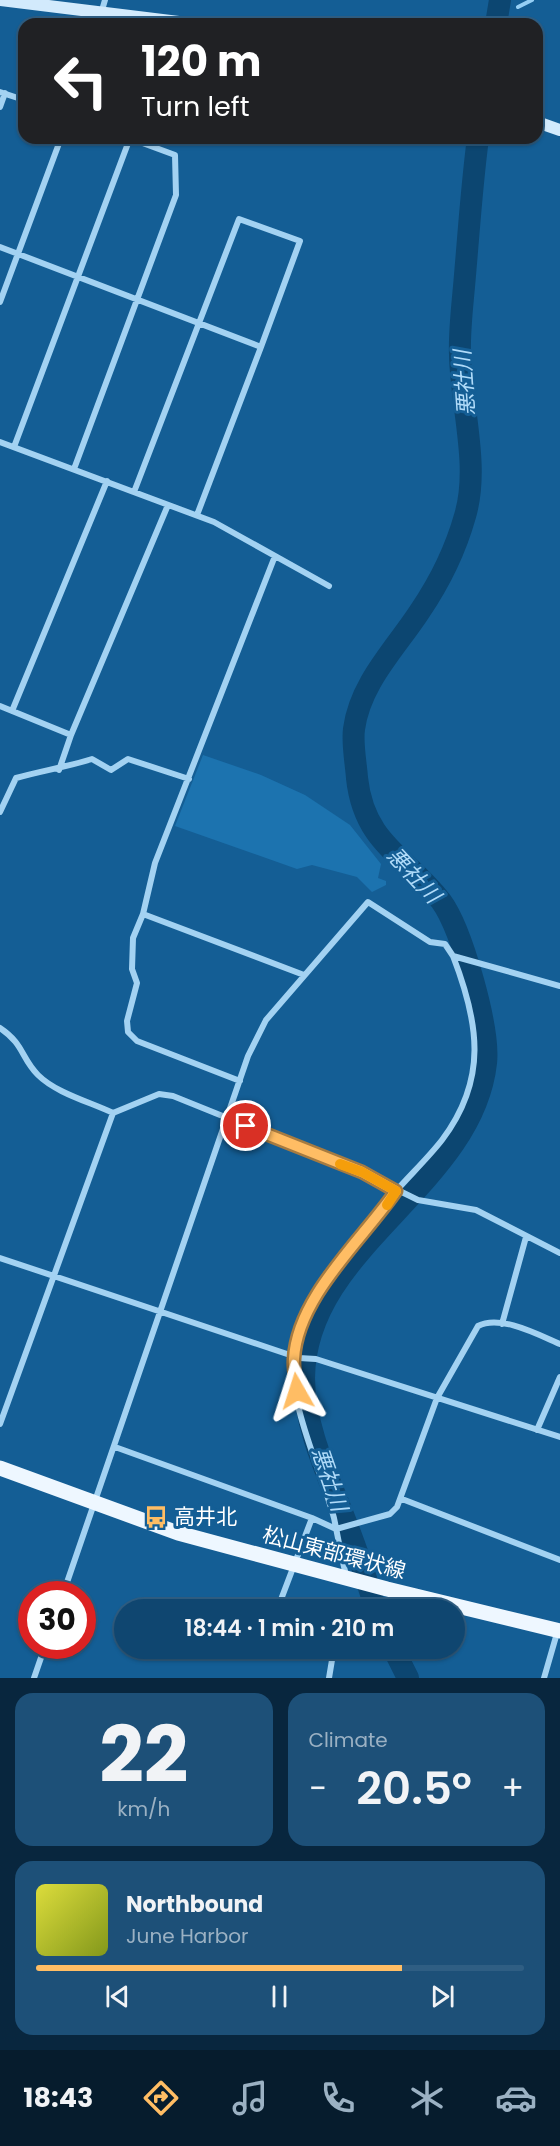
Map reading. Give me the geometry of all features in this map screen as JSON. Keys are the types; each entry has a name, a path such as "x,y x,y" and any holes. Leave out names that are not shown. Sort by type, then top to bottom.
{"main road":[{"name":"松山東部環状線","path":"0,1468 178,1533 387,1589 559,1628"}],"street":[{"path":"0,0 103,5 166,18"},
{"path":"0,107 3,92 18,98"},
{"path":"543,124 560,130"},
{"path":"0,302 59,144"},
{"path":"14,447 128,144"},
{"path":"74,469 176,195 175,155 146,144"},
{"path":"134,492 239,219 300,241 196,515"},
{"path":"0,247 261,347"},
{"path":"0,442 196,515 329,586"},
{"path":"12,711 107,482"},
{"path":"59,770 71,735 168,505"},
{"path":"240,1081 137,1041 128,1032 126,1021 137,983 132,969 133,938 143,914 155,863 275,556"},
{"path":"0,706 71,735"},
{"path":"0,812 16,778 43,771 59,770 92,759 111,770 128,759 189,779"},
{"path":"68,1581 248,1056 266,1020 368,902 430,942 445,944 455,957 469,1001 475,1033 476,1059 472,1085 460,1113 442,1140 321,1286 308,1311 296,1357 299,1412 338,1530 350,1579"},
{"path":"143,914 304,975"},
{"path":"455,957 560,986"},
{"path":"0,1028 12,1036 32,1068 48,1083 113,1113 159,1094 173,1096 362,1172 418,1200 476,1210 560,1253"},
{"path":"0,1424 113,1113"},
{"path":"502,1324 526,1237"},
{"path":"0,1258 296,1357 316,1359 560,1437"},
{"path":"115,1447 312,1518 338,1530 390,1514 402,1499 437,1398 478,1326 484,1323 502,1324 560,1344"},
{"path":"537,1430 560,1377"},
{"path":"402,1499 560,1560"},
{"path":"281,1599 312,1518"},
{"path":"544,1678 559,1628"},
{"path":"34,1678 41,1659"},
{"path":"329,1678 332,1659"}],"shaded area":[{"path":"203,755 261,775 305,795 350,825 381,864 378,878 386,881 386,885 372,892 357,877 312,865 297,869 175,826"}],"waterway":[{"name":"悪社川","path":"497,18 500,0"},
{"path":"518,7 532,0"},
{"name":"悪社川","path":"372,1599 313,1435 308,1416 304,1378 312,1332 331,1291 358,1254 423,1183 452,1147 474,1107 486,1063 484,1027 479,1004 457,933 441,901 389,848 368,819 361,800 353,741 363,696 380,667 434,589 457,540 469,497 470,457 461,375 460,335 477,144"},
{"name":"悪社川","path":"398,1659 408,1678"}],"slow traffic":[{"path":"340,1164 362,1172 396,1191 387,1205"}],"place":[{"name":"高井北","path":"156,1517"}],"route":[{"path":"246,1126 362,1172 396,1191 379,1216 321,1286 308,1311 294,1356 297,1391"}]}
